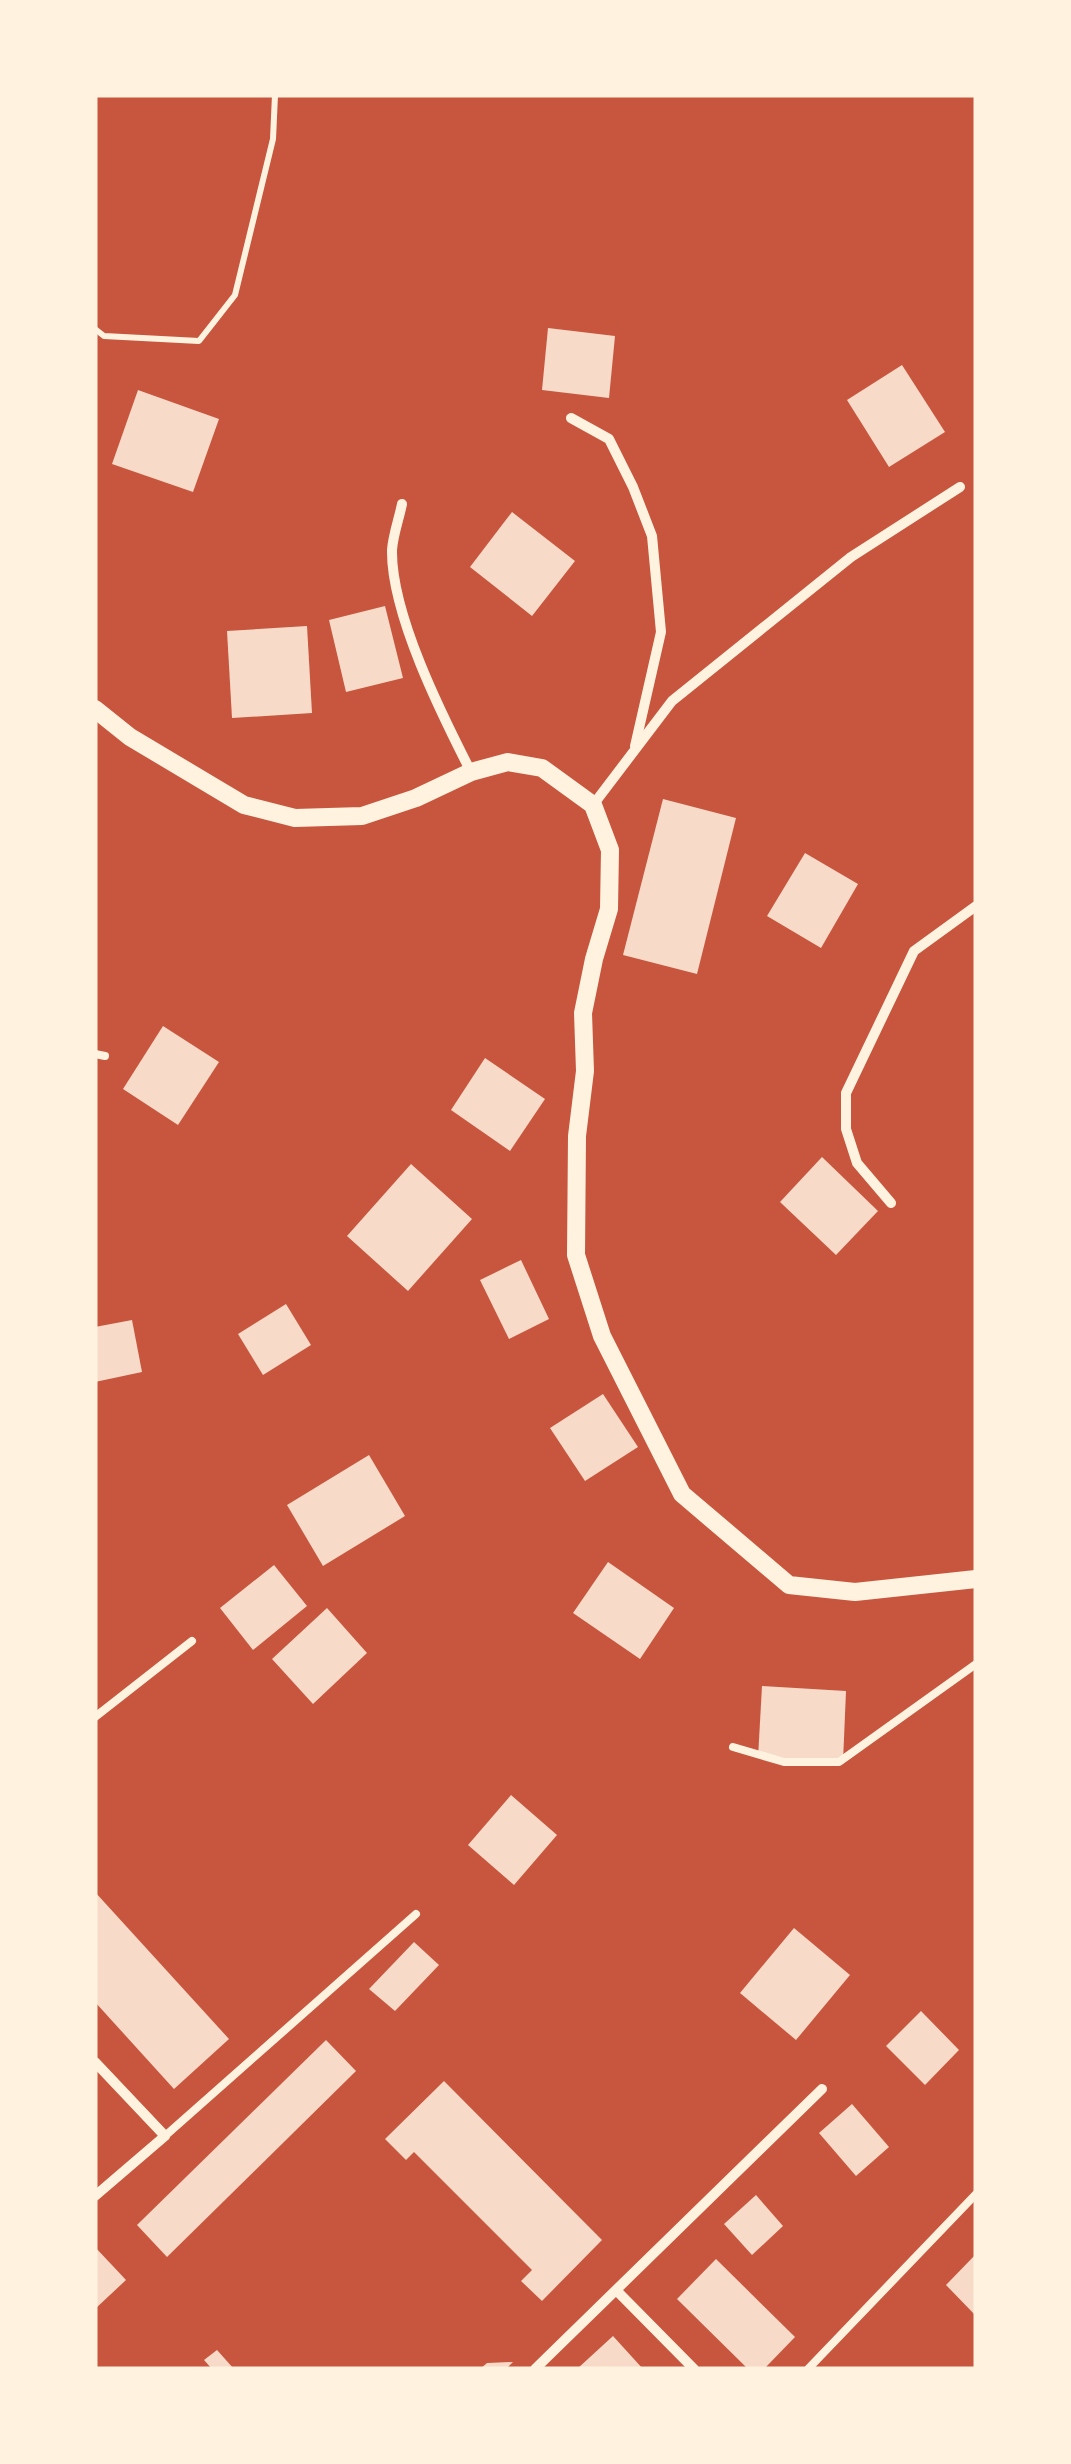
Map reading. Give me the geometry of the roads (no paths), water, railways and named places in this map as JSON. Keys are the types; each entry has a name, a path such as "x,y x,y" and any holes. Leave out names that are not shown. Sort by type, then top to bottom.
{"street":[{"path":"571,418 608,440 633,487 652,536 661,632 634,752"},
{"path":"593,805 672,701 851,556 960,487"},
{"path":"402,504 392,548 396,592 437,704 471,772"},
{"path":"95,709 143,745 244,805 295,818 362,816 416,798 471,772 508,762 542,768 593,805 610,850 609,909 582,1013 585,1071 577,1136 576,1254 611,1354 682,1494 789,1585 855,1592 976,1579"},
{"path":"891,1203 857,1163 846,1129 846,1093 914,951 976,906"},
{"path":"95,2062 165,2136 95,2196"},
{"path":"535,2369 822,2089"},
{"path":"617,2292 694,2369"}],"lane":[{"path":"95,1717 192,1641"},
{"path":"732,1747 784,1762 838,1762 976,1664"},
{"path":"165,2136 416,1914"},
{"path":"808,2369 976,2194"}]}
